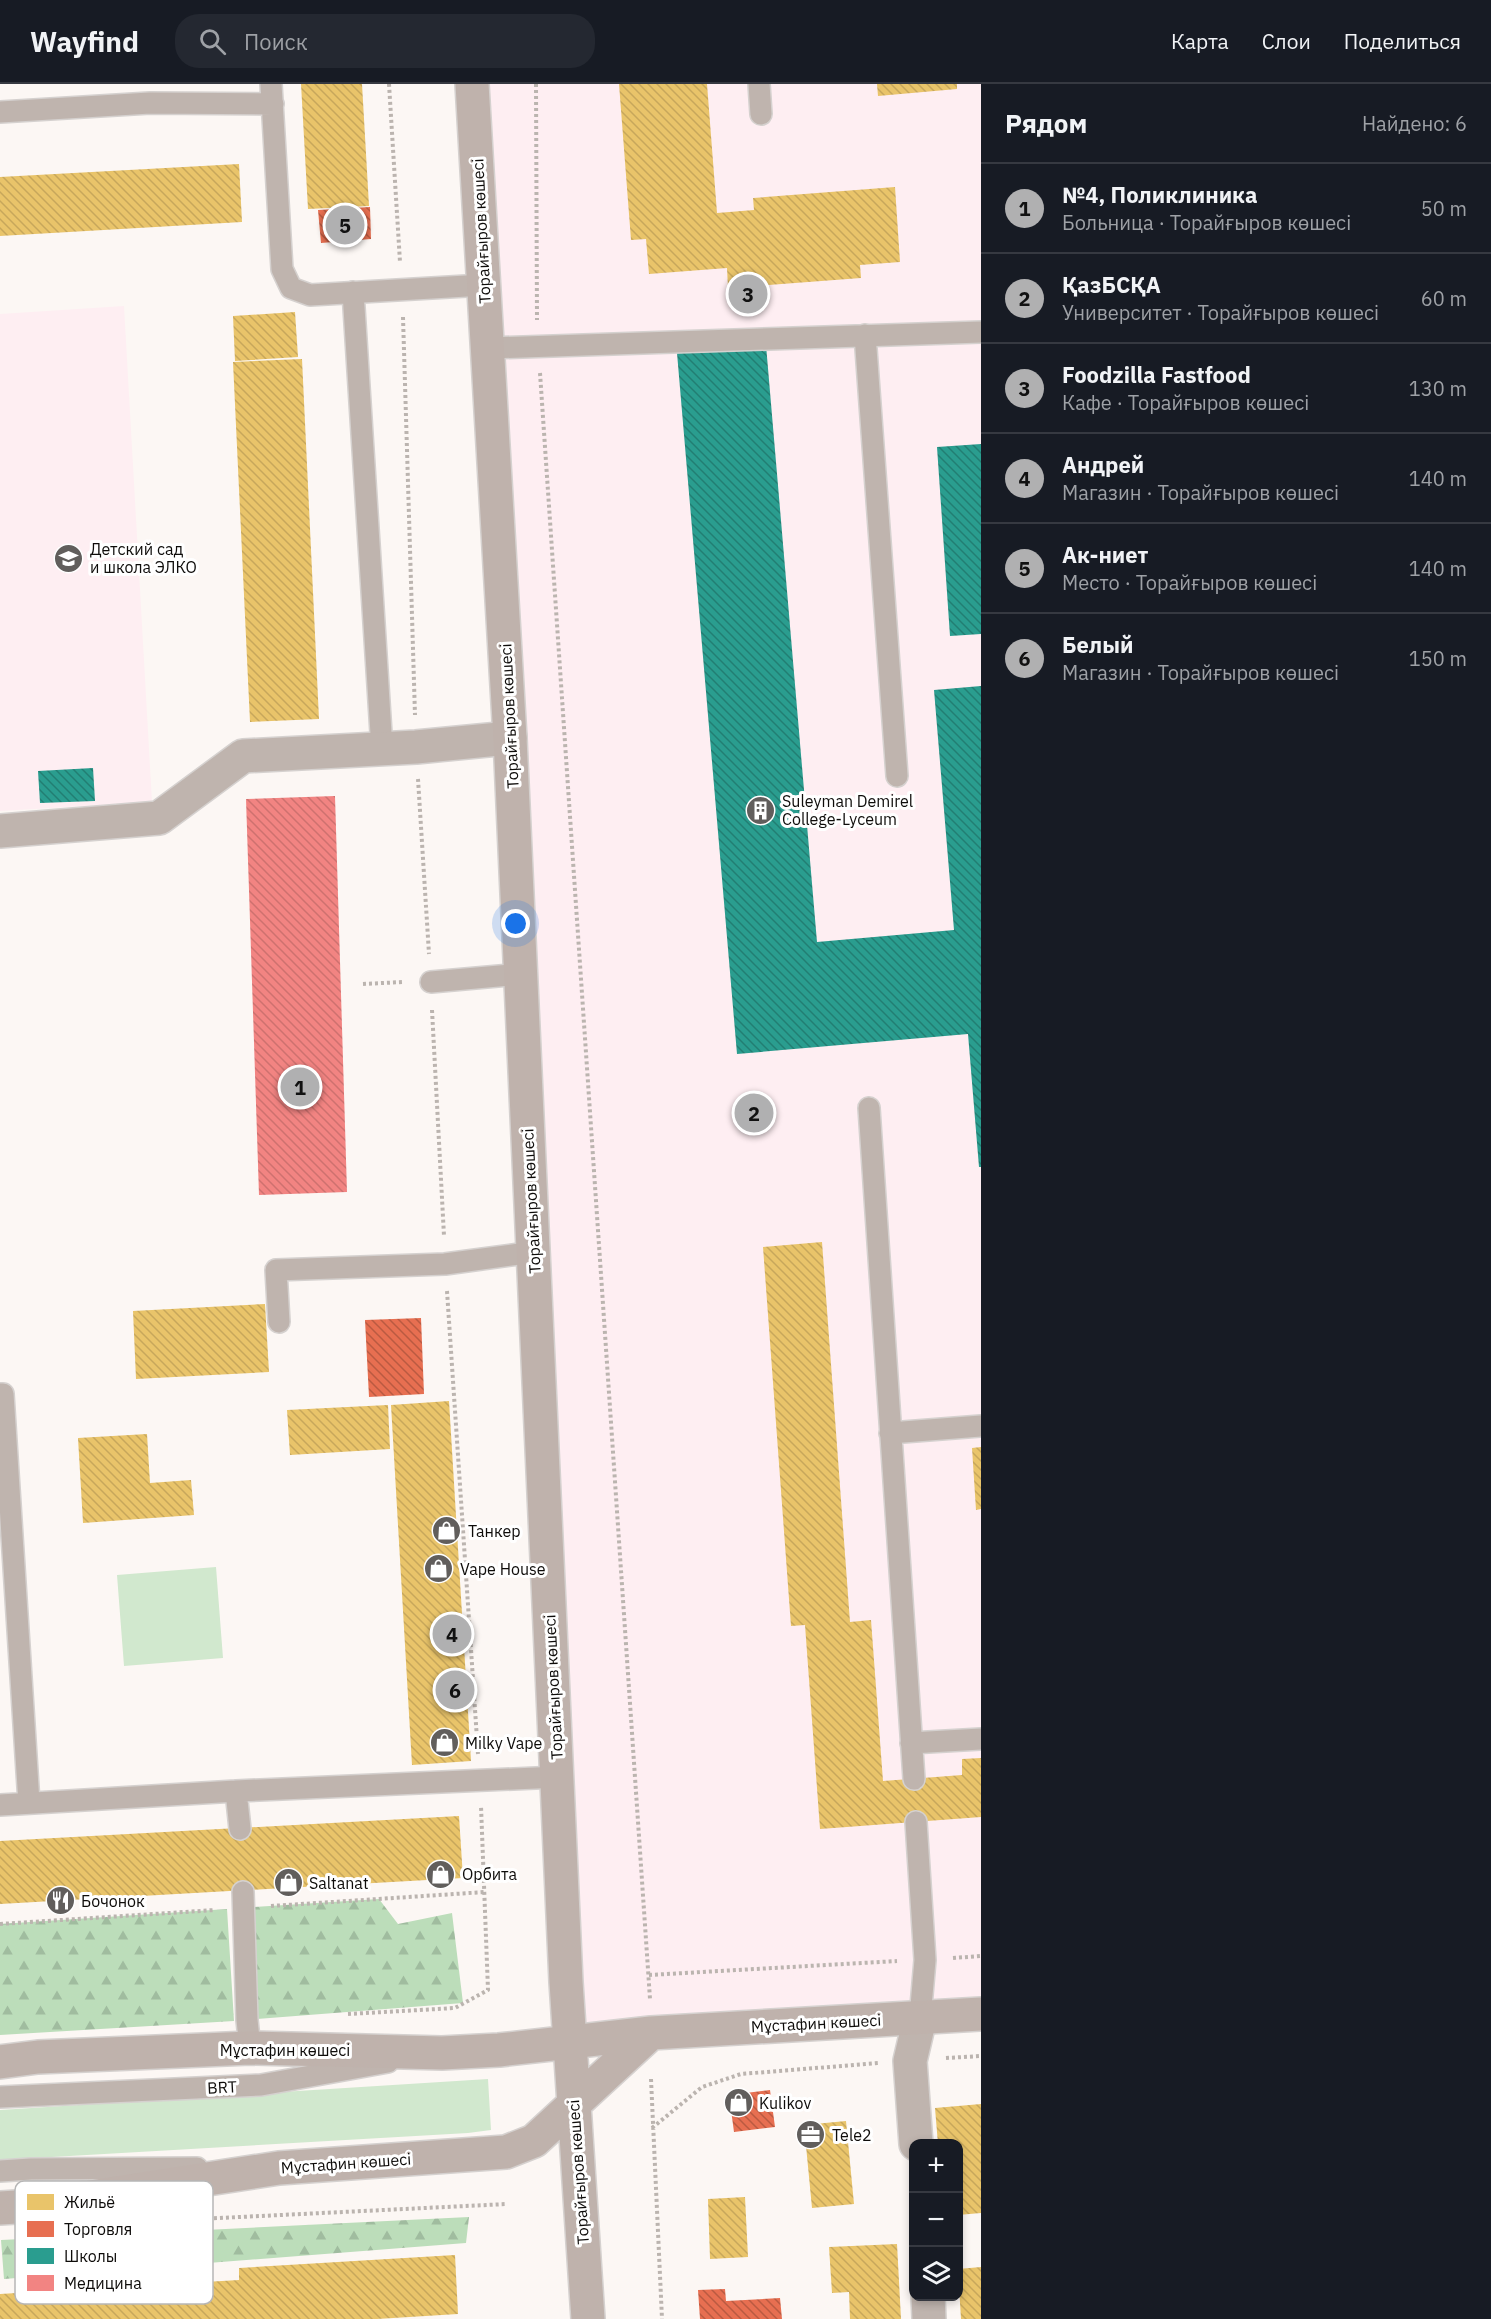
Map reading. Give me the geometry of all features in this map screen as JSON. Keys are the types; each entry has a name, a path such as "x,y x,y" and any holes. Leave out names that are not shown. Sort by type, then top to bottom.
{"street":[{"name":"Торайғыров көшесі","path":"472,84 510,738 573,2106 588,2319"},
{"path":"0,831 159,818 243,756 416,747 510,738"},
{"name":"Мұстафин көшесі","path":"570,2042 651,2033 981,2014"},
{"path":"916,2139 910,2061 920,2018"},
{"name":"Мұстафин көшесі","path":"194,2181 279,2168 506,2152 534,2141 651,2033"},
{"name":"Мұcтафин көшесі","path":"0,2062 38,2056 250,2048 441,2053 499,2050 570,2042"},
{"name":"Мұстафин көшесі","path":"0,2208 15,2207"},
{"path":"928,2301 929,2319"}],"lane":[{"path":"759,84 760,114"},
{"path":"0,112 150,94 272,94 282,269 291,288 310,295 484,285"},
{"path":"354,292 382,749"},
{"path":"489,348 981,332"},
{"path":"865,335 897,776"},
{"path":"431,982 521,974"},
{"path":"869,1108 914,1779"},
{"path":"279,1322 276,1270 445,1264 534,1252"},
{"path":"0,1394 3,1394 29,1803"},
{"path":"890,1433 981,1426"},
{"path":"911,1743 981,1739"},
{"path":"0,1805 236,1791 558,1777"},
{"path":"236,1791 240,1829"},
{"path":"915,1822 925,1960 920,2018"},
{"path":"242,1900 250,2048"},
{"name":"BRT","path":"0,2097 261,2085 441,2053"},
{"path":"0,2171 279,2168"}],"path":[{"path":"389,84 402,290 420,836 431,982 445,1264 480,1779 488,1990"},
{"path":"536,84 538,346 649,1975 981,1956"},
{"path":"363,984 431,982"},
{"path":"0,1924 242,1900 485,1892"},
{"path":"662,2319 652,2128 702,2087 741,2074 981,2056"},
{"path":"213,2218 507,2204"}],"shaded area":[{"path":"472,84 981,84 981,2014 570,2042"},
{"name":"Детский сад и школа ЭЛКО","path":"124,306 152,802 0,811 0,314"}],"green space":[{"path":"216,1567 223,1658 124,1666 117,1575"},
{"path":"379,1899 398,1924 452,1913 463,2003 257,2019 253,1907"},
{"path":"227,1909 234,2021 0,2035 0,1924"},
{"path":"488,2079 491,2130 0,2160 0,2110"},
{"path":"469,2217 466,2243 213,2263 213,2230"},
{"path":"15,2239 15,2278 4,2279 1,2240"}],"building: Жильё":[{"path":"301,84 362,84 369,206 308,209"},
{"path":"619,84 707,84 717,213 754,210 753,198 895,187 900,262 860,265 861,278 728,288 727,268 649,274 646,239 631,240"},
{"path":"877,84 957,84 957,89 878,96"},
{"path":"239,164 242,222 0,236 0,177"},
{"path":"295,312 298,357 235,361 233,316"},
{"path":"302,359 319,719 250,722 233,362"},
{"path":"822,1242 850,1622 871,1620 883,1781 962,1775 962,1759 981,1758 981,1817 820,1829 805,1625 791,1626 763,1247"},
{"path":"265,1304 269,1372 136,1379 133,1311"},
{"path":"449,1401 471,1761 412,1765 391,1405"},
{"path":"388,1405 390,1449 290,1455 287,1410"},
{"path":"147,1434 150,1483 191,1480 194,1515 83,1523 78,1438"},
{"path":"981,1447 981,1509 976,1510 972,1448"},
{"path":"459,1816 463,1878 0,1904 0,1841"},
{"path":"981,2104 981,2213 963,2215 963,2139 938,2139 935,2108"},
{"path":"846,2121 854,2204 812,2208 804,2125"},
{"path":"745,2197 748,2257 710,2259 708,2199"},
{"path":"897,2244 901,2319 850,2319 849,2292 832,2293 829,2247"},
{"path":"455,2255 458,2314 377,2319 0,2319 0,2294 15,2293 15,2304 213,2304 213,2282 239,2280 239,2268"},
{"path":"981,2267 981,2319 961,2319 963,2269"}],"building: Торговля":[{"path":"370,207 371,239 321,243 318,210"},
{"path":"421,1318 424,1394 369,1397 365,1320"},
{"path":"770,2090 775,2127 734,2132 729,2095"},
{"path":"725,2289 726,2301 780,2298 782,2319 700,2319 698,2290"}],"building: Школы":[{"name":"Suleyman Demirel College-Lyceum","path":"766,345 817,942 954,930 934,690 981,686 981,1167 979,1167 968,1034 737,1054 677,353"},
{"path":"981,444 981,634 950,636 937,447"},
{"path":"93,768 95,801 40,803 38,771"}],"building: Медицина":[{"path":"335,796 347,1192 259,1195 246,799"}],"place":[{"name":"Ак-ниет","path":"345,225"},
{"name":"Foodzilla Fastfood","path":"748,294"},
{"name":"Детский сад и школа ЭЛКО","path":"69,558"},
{"name":"Suleyman Demirel College-Lyceum","path":"761,810"},
{"name":"№4, Поликлиника","path":"300,1087"},
{"name":"ҚазБСҚА","path":"754,1113"},
{"name":"Танкер","path":"447,1531"},
{"name":"Vape House","path":"439,1569"},
{"name":"Андрей","path":"452,1634"},
{"name":"Белый","path":"455,1690"},
{"name":"Milky Vape","path":"444,1743"},
{"name":"Орбита","path":"441,1874"},
{"name":"Saltanat","path":"288,1883"},
{"name":"Бочонок","path":"60,1901"},
{"name":"Kulikov","path":"738,2103"},
{"name":"Tele2","path":"811,2135"}]}
